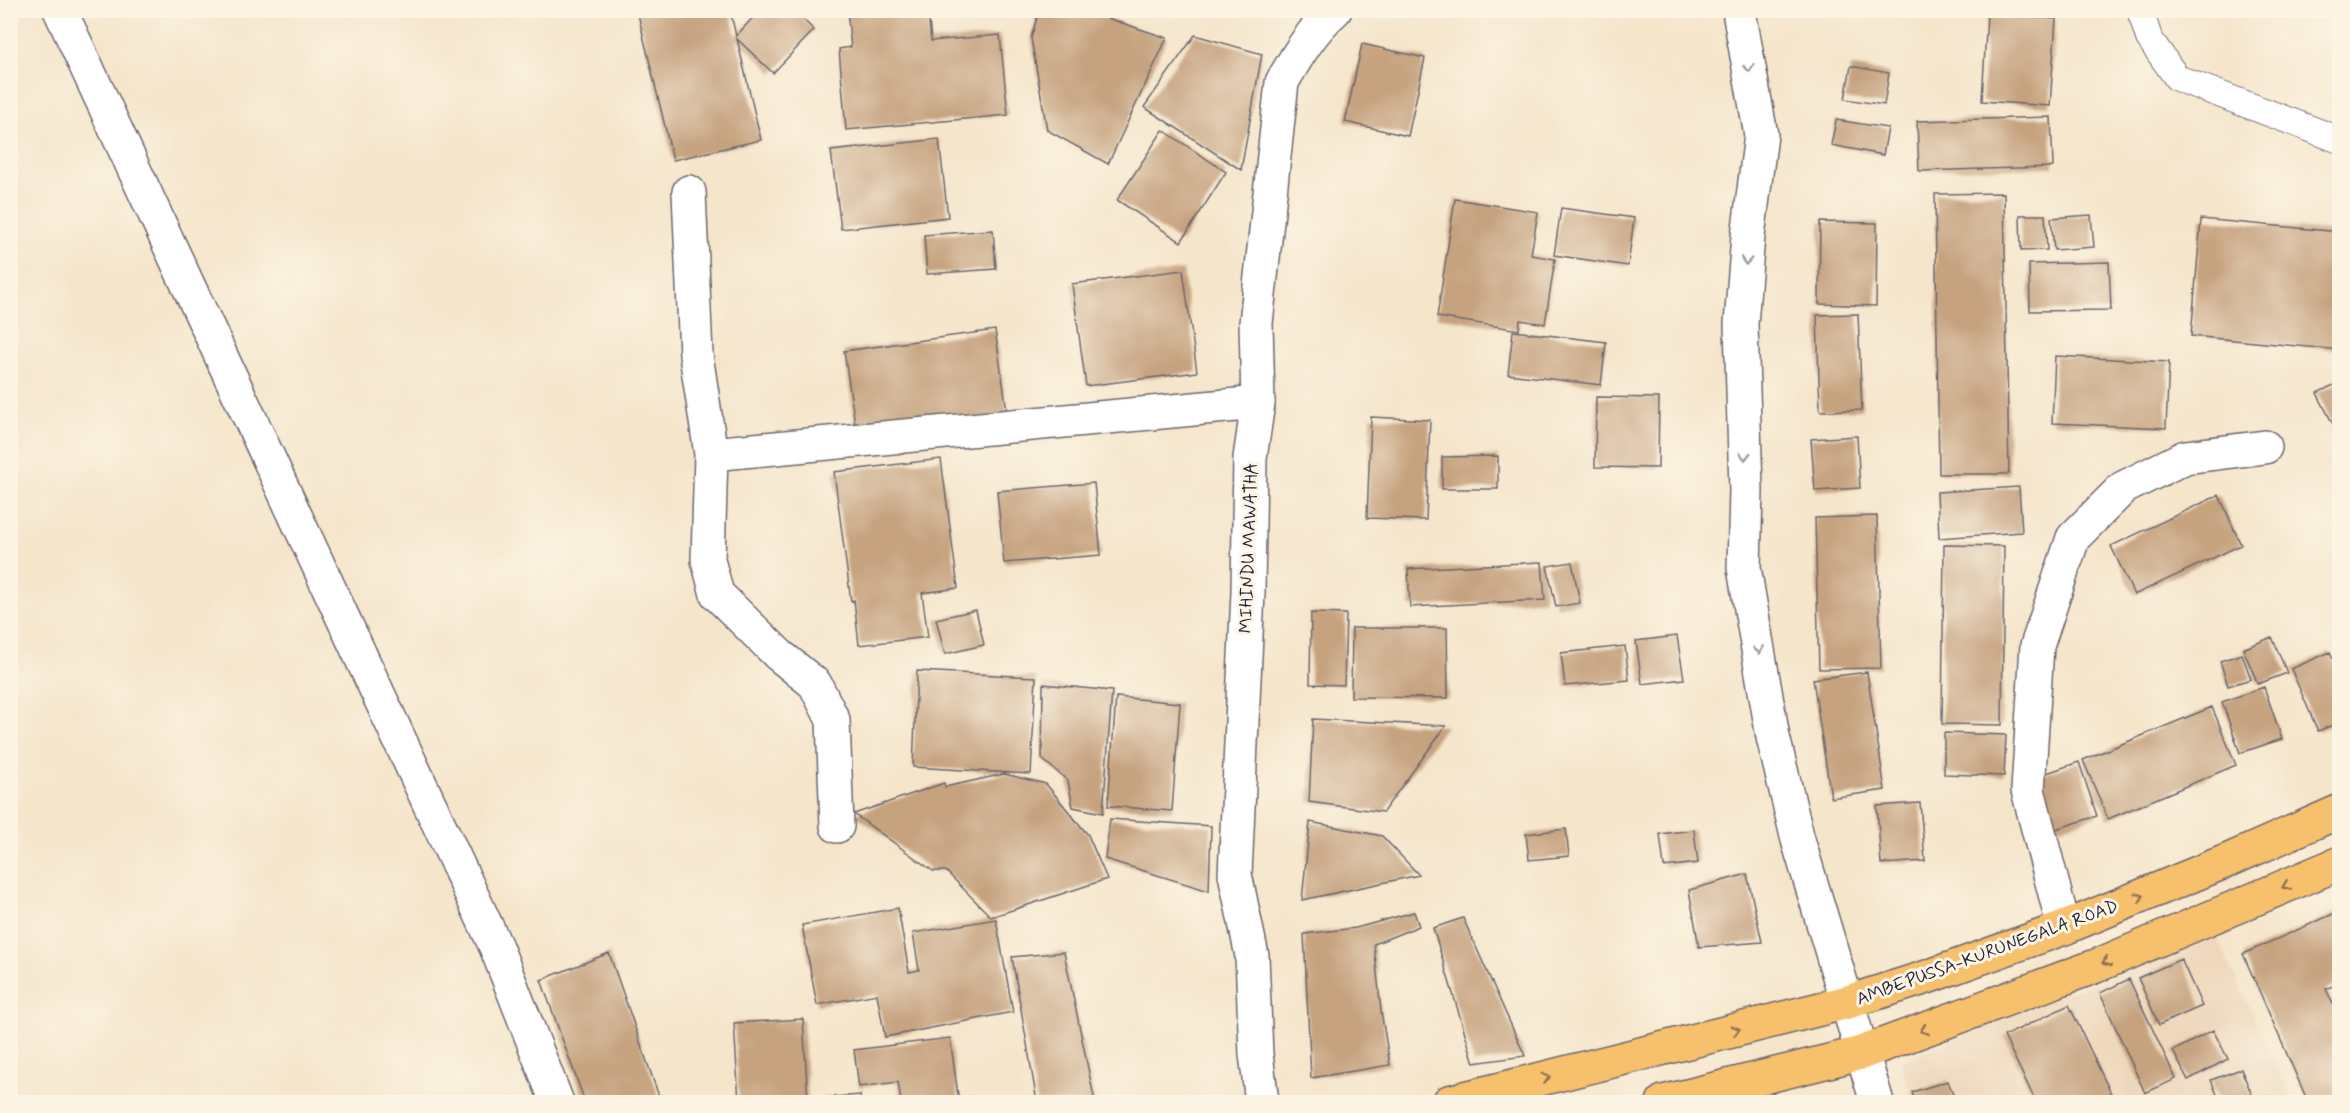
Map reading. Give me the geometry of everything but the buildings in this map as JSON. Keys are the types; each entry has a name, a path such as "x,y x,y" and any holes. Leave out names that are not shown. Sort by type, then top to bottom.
{"highway":[{"name":"AMBEPUSSA-KURUNEGALA ROAD","path":"1449,1102 1848,1002 1927,977 2064,928 2340,811"},
{"path":"1663,1102 1861,1053 2096,966 2340,863"}],"street":[{"path":"60,10 496,947 557,1102"},
{"name":"MIHINDU MAWATHA","path":"1262,1102 1256,1054 1252,956 1235,874 1248,592 1250,458 1258,403 1256,323 1282,82 1302,47 1335,10"},
{"path":"1741,10 1740,17 1761,135 1748,236 1741,324 1746,490 1744,568 1773,736 1798,840 1877,1102"},
{"path":"689,192 696,355 711,454 708,560 717,594 779,655 815,684 833,720 837,825"},
{"path":"711,454 1258,403"},
{"path":"2064,928 2028,790 2037,646 2073,538 2123,488 2185,457 2265,447"}],"lane":[{"path":"2140,10 2149,38 2177,78 2337,139"}],"shaded area":[{"path":"2215,933 2293,1102 1913,1102 1900,1061"}]}
